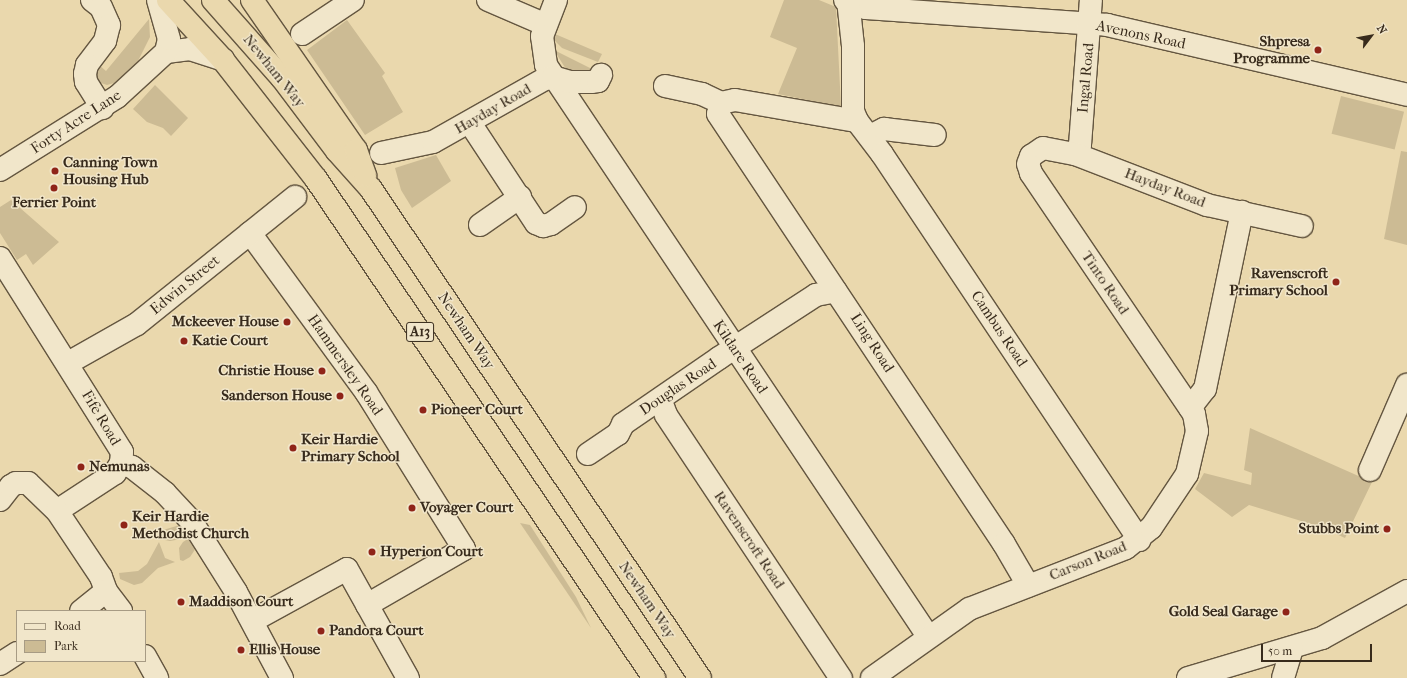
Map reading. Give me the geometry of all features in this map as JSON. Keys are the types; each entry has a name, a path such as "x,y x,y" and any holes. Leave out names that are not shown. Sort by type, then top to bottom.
{"highway":[{"name":"A13","path":"168,0 223,60 329,198 654,678"},
{"name":"Newham Way","path":"213,0 282,78 337,151 371,189 700,678"},
{"name":"A13","path":"252,0 356,150 371,189"}],"street":[{"path":"92,0 101,7 109,25 105,42 87,65 85,74 86,82 102,108"},
{"path":"158,0 169,39 166,52 190,49 223,60"},
{"path":"302,34 353,0"},
{"path":"488,0 546,25"},
{"name":"Kildare Road","path":"556,0 546,25 541,44 546,65 553,77 928,636"},
{"path":"847,0 853,53 853,111 863,129"},
{"name":"Avenons Road","path":"847,0 866,8 1107,25 1407,95"},
{"name":"Ingal Road","path":"1076,154 1080,145 1091,0"},
{"name":"Forty Acre Lane","path":"0,170 102,108 166,52"},
{"path":"553,77 570,82 591,82 598,81 601,75"},
{"name":"Hayday Road","path":"381,153 433,142 470,123 545,79 553,77"},
{"path":"665,86 702,94 721,103 735,100 863,129 884,129 934,135"},
{"name":"Ling Road","path":"721,103 718,114 1017,563 1028,585"},
{"path":"470,123 536,223 543,226 551,224 575,207"},
{"name":"Cambus Road","path":"863,129 1139,540"},
{"name":"Hayday Road","path":"1031,156 1043,148 1076,154 1207,205 1302,226"},
{"name":"Tinto Road","path":"1031,156 1028,164 1031,172 1190,408"},
{"name":"Edwin Street","path":"68,363 136,324 295,197"},
{"path":"480,225 520,197"},
{"path":"1190,408 1205,389 1242,212"},
{"name":"Hammersley Road","path":"250,233 366,392 464,548 368,605"},
{"name":"Fife Road","path":"0,258 68,363 122,452 121,463 132,467 165,493 192,522 252,621 282,678"},
{"name":"Douglas Road","path":"588,454 618,434 623,424 661,401 675,388 816,295 836,291"},
{"path":"1370,470 1407,385"},
{"name":"Ravenscroft Road","path":"661,401 661,406 670,422 841,678"},
{"name":"Carson Road","path":"875,677 928,636 970,609 1028,585 1126,548 1139,540 1151,528 1187,474 1197,430 1196,421 1190,408"},
{"path":"57,511 115,473 121,463"},
{"path":"0,500 11,486 22,482 33,486 57,511 101,577 106,591 120,610"},
{"path":"252,621 347,569 408,678"},
{"path":"82,610 106,591"},
{"path":"1188,678 1322,638 1407,591"},
{"path":"1283,678 1292,648"},
{"path":"0,664 16,654"},
{"path":"146,658 157,678"}],"green space":[{"path":"784,0 819,0 836,7 841,107 778,94 797,48 770,37"},
{"path":"149,19 150,37 138,61 114,83 107,85 98,82 95,72 99,65 106,71"},
{"path":"347,20 385,73 382,76 403,112 365,135 307,50"},
{"path":"555,34 602,54 598,62 562,48 554,40"},
{"path":"554,50 592,69 596,73 569,74"},
{"path":"155,85 188,118 171,136 163,128 147,122 133,109"},
{"path":"1341,96 1404,112 1395,150 1332,134"},
{"path":"1401,151 1407,152 1407,245 1384,239"},
{"path":"436,155 451,181 412,208 401,190 395,168"},
{"path":"11,200 59,242 33,265 26,254 17,260 0,233 0,207"},
{"path":"1250,428 1372,482 1345,538 1321,527 1249,505 1232,517 1195,489 1204,473 1251,485 1252,473 1244,470"},
{"path":"520,523 530,525 576,597 591,628"},
{"path":"180,525 189,531 181,539 170,541 160,539 160,532"},
{"path":"194,535 197,545 194,551 190,557 183,561 180,560 179,548 183,542"},
{"path":"159,542 165,558 175,562 158,568 142,583 134,585 120,579 119,573 138,571 147,564"}],"place":[{"name":"Shpresa Programme","path":"1318,50"},
{"name":"Canning Town Housing Hub","path":"55,171"},
{"name":"Ferrier Point","path":"54,188"},
{"name":"Ravenscroft Primary School","path":"1336,282"},
{"name":"Mckeever House","path":"287,322"},
{"name":"Katie Court","path":"184,341"},
{"name":"Christie House","path":"322,371"},
{"name":"Sanderson House","path":"340,396"},
{"name":"Pioneer Court","path":"423,410"},
{"name":"Keir Hardie Primary School","path":"293,448"},
{"name":"Nemunas","path":"81,467"},
{"name":"Voyager Court","path":"412,508"},
{"name":"Keir Hardie Methodist Church","path":"124,525"},
{"name":"Stubbs Point","path":"1387,529"},
{"name":"Hyperion Court","path":"372,552"},
{"name":"Maddison Court","path":"181,602"},
{"name":"Gold Seal Garage","path":"1286,612"},
{"name":"Pandora Court","path":"321,631"},
{"name":"Ellis House","path":"241,650"}]}
